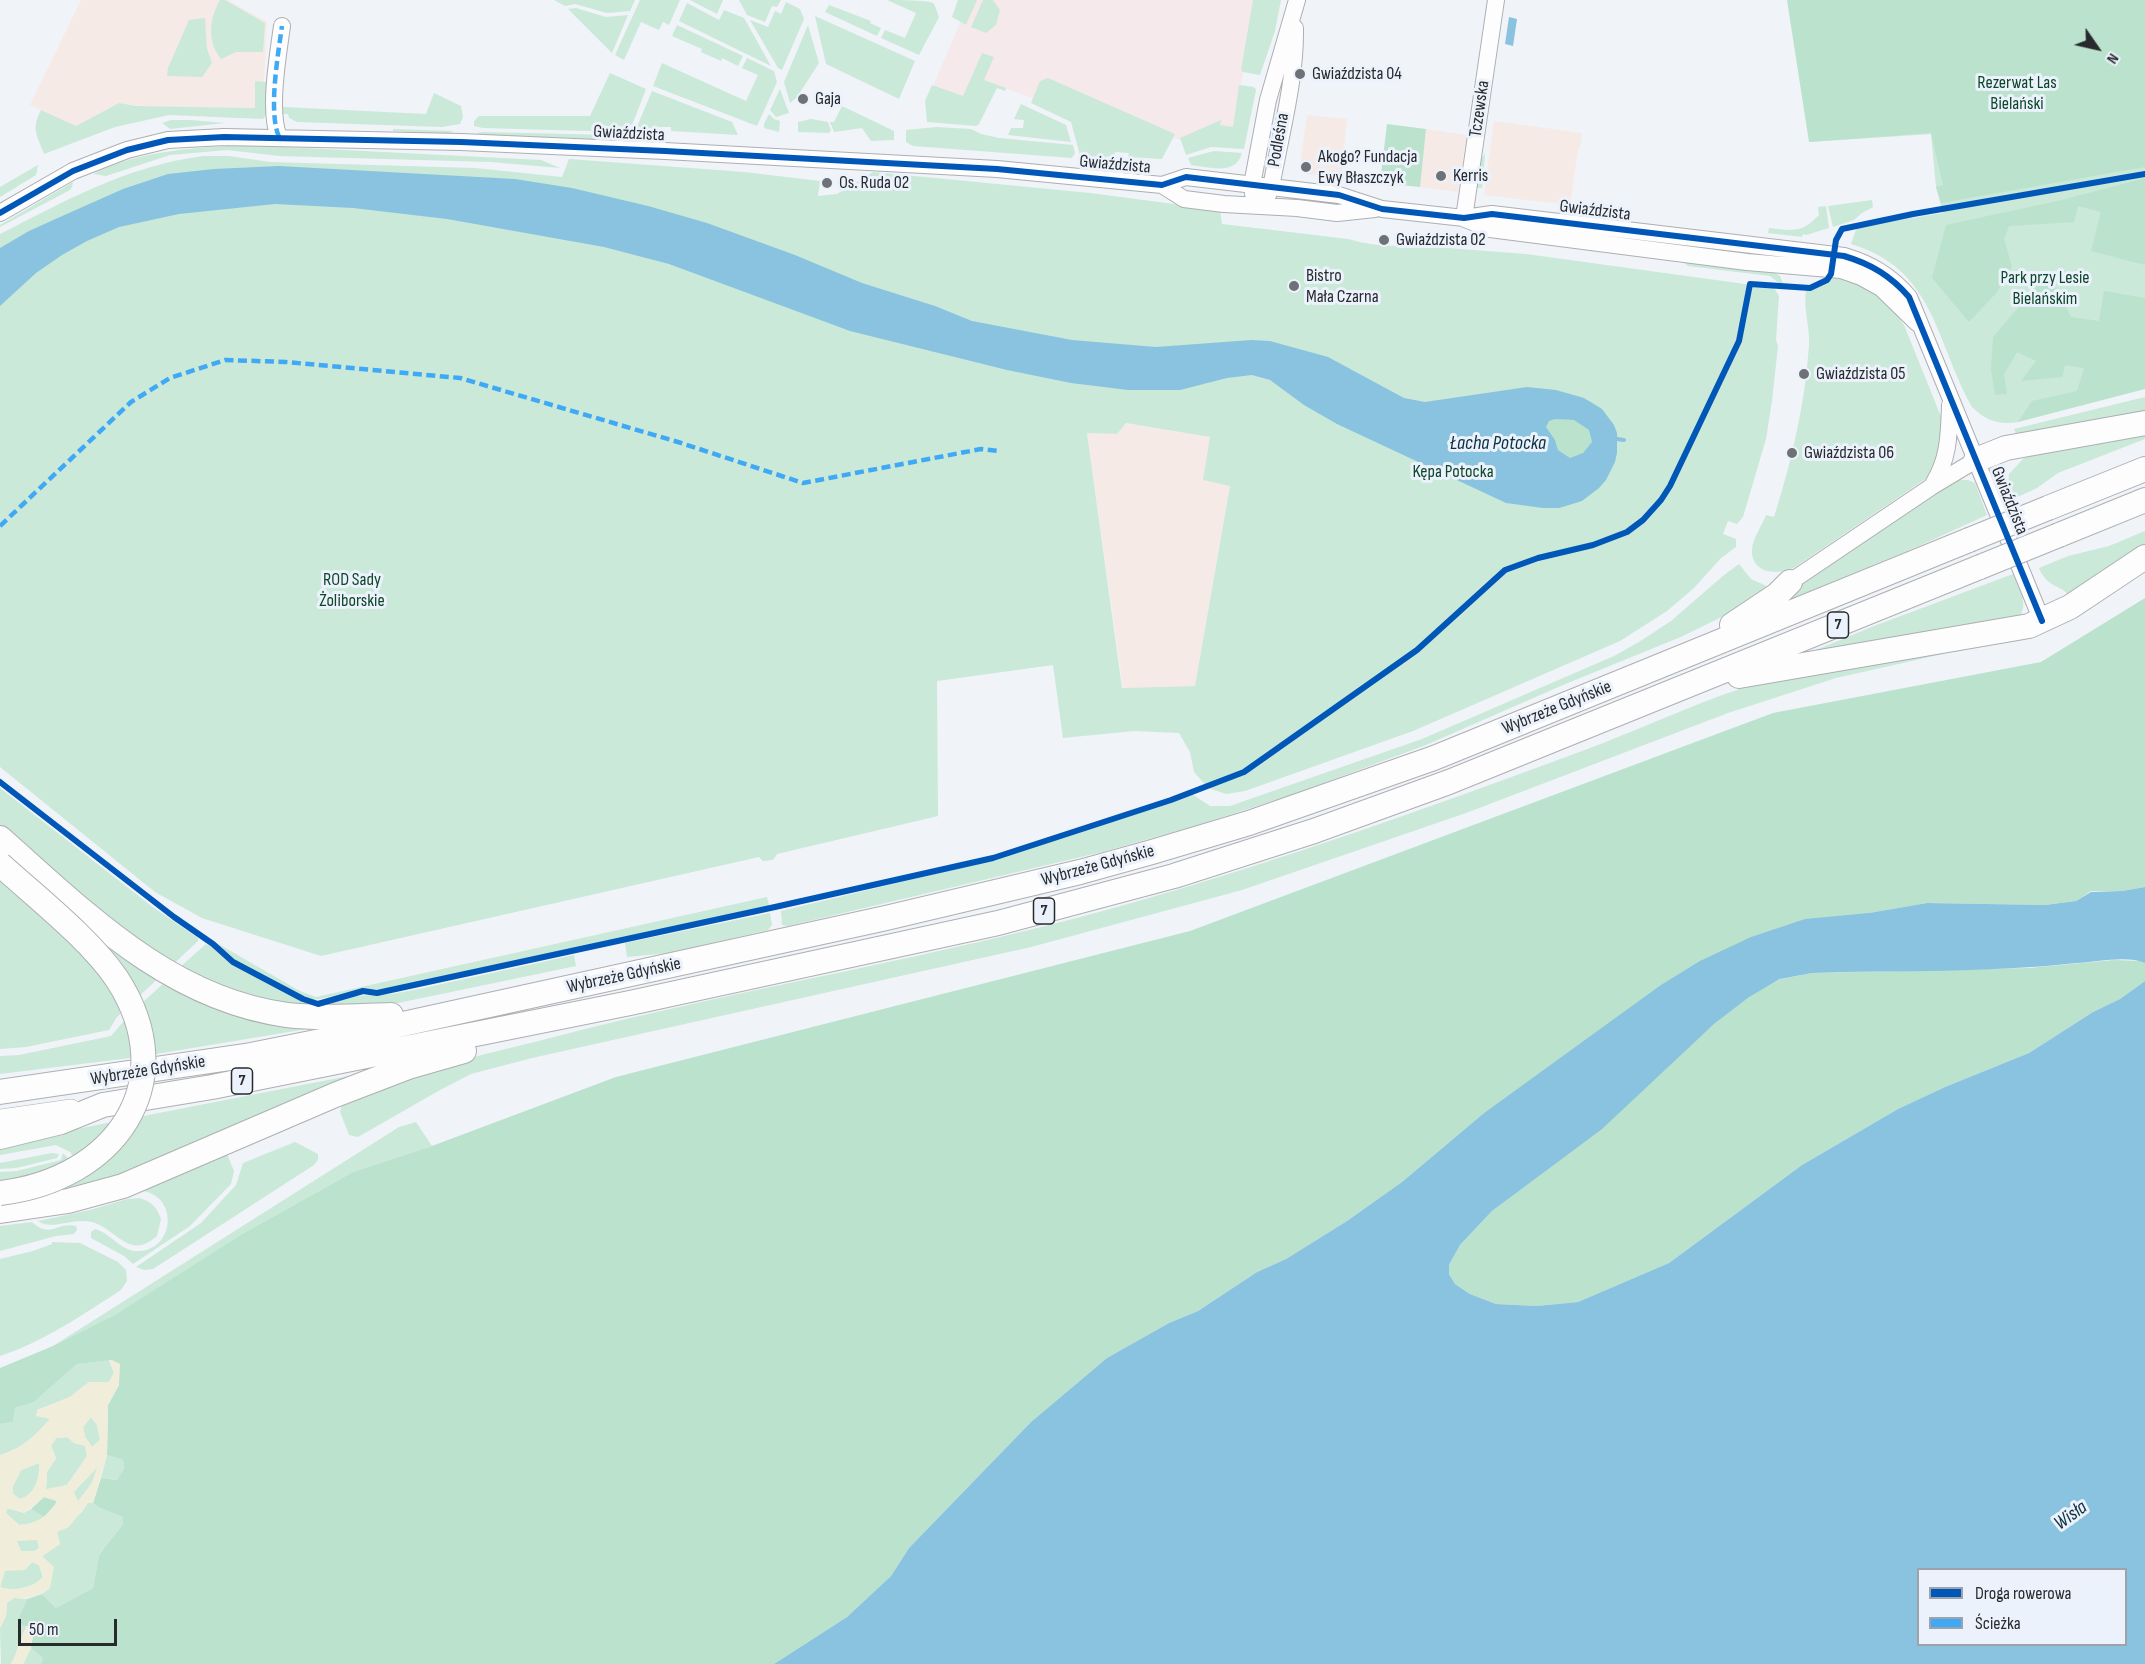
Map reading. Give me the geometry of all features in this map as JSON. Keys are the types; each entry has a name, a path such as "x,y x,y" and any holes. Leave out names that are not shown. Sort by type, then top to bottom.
{"highway":[{"path":"1976,460 2006,448 2145,423"},
{"name":"Wybrzeże Gdyńskie","path":"0,1092 251,1055 897,916 1152,852 1259,820 1434,758 2145,469"},
{"name":"Wybrzeże Gdyńskie","path":"103,1105 212,1087 630,1003 998,923 1195,870 1378,808 1541,746 2145,500"},
{"path":"1695,683 2017,629 2042,621 2070,607 2145,557"},
{"path":"1686,656 1777,595 1790,582"},
{"name":"7","path":"0,838 107,932 142,957 180,980 238,1005 290,1015 327,1017 460,1011"},
{"path":"0,864 86,944 116,979 135,1015 143,1053 143,1065 140,1091 130,1116 101,1151 76,1169 48,1182 31,1188 0,1193"},
{"path":"0,1211 68,1201 123,1186 380,1077 451,1054 630,1003"},
{"name":"7","path":"0,1137 61,1122 103,1105"}],"main road":[{"name":"Wybrzeże Gdyńskie","path":"0,1120 103,1105"}],"street":[{"name":"Tczewska","path":"1464,218 1496,0"},
{"name":"Podleśna","path":"1296,4 1295,49 1271,188 1259,206 1254,200 1252,185 1268,100 1296,4"},
{"path":"279,137 274,127 282,26"},
{"name":"Gwiaździsta","path":"0,213 73,171 127,150 168,140 224,137 461,141 917,164 1162,185 1186,177 1339,195 1382,209"},
{"name":"Gwiaździsta","path":"1162,185 1174,195 1184,199 1337,213 1382,209 1464,218 1492,214 1834,254 1877,269 1894,281 1909,297 2042,621"},
{"name":"Gwiaździsta","path":"1464,218 1490,229 1747,262 1832,269 1861,277 1881,288 1922,329"},
{"path":"1768,248 1782,264"},
{"path":"1931,487 1945,459 1951,399"},
{"path":"1790,582 1931,487 1976,460"}],"shaded area":[{"path":"81,0 228,0 267,22 264,82 255,81 255,108 136,106 119,103 76,126 30,105"},
{"path":"970,0 1254,0 1232,145 1129,134 972,76 963,97 933,86"},
{"path":"1307,115 1347,119 1341,178 1306,174 1300,166"},
{"path":"1494,121 1582,133 1570,205 1484,195"},
{"path":"1426,129 1467,135 1458,192 1420,187"},
{"path":"1125,423 1210,437 1230,485 1195,686 1123,688 1087,433 1117,434"}],"green space":[{"path":"220,0 225,0 265,23 263,52 236,52 221,59 213,45 211,30 216,7"},
{"path":"554,0 635,0 630,11 607,13 575,4 565,6"},
{"path":"640,0 680,0 669,25 663,22 659,30 641,22 624,60 615,55"},
{"path":"690,0 723,0 717,14"},
{"path":"739,0 781,0 777,7 772,6 765,22 747,15"},
{"path":"887,0 924,1 934,4 939,17 919,55 881,38 885,30 905,38 916,13"},
{"path":"958,0 977,0 966,25 952,17"},
{"path":"983,0 993,0 1000,10 996,25 986,33 971,27"},
{"path":"1253,0 1281,0 1275,31 1260,75 1241,70"},
{"name":"Rezerwat Las Bielański","path":"1787,0 2145,0 2145,167 1941,203 1936,187 1943,185 1931,133 1809,142"},
{"name":"Park przy Lesie Bielańskim","path":"2145,0 2145,383 2018,422 1993,421 1972,407 1940,333 1916,289 1900,271 1879,255 1851,244 1857,227 1943,213 1936,187 1931,134 1810,142"},
{"path":"786,2 800,9 804,19 782,70 778,68 750,20 768,27 775,11 781,14"},
{"path":"687,3 719,20 724,10 744,18 771,66 679,21"},
{"path":"829,5 871,21 870,23 881,28 877,36 825,12"},
{"path":"576,8 606,17 628,15 612,53 568,9"},
{"path":"815,16 915,61 899,99 826,64"},
{"path":"205,18 207,49 212,63 202,77 167,76 168,68 189,20"},
{"path":"677,25 743,56 738,66 722,58 721,61 701,52 702,49 672,36"},
{"path":"808,25 819,63 797,97 790,103 784,82"},
{"path":"982,53 994,57 984,80 1006,88 1005,91 997,88 979,124 976,126 927,122 925,101 932,85 963,96"},
{"path":"747,58 774,71 777,82 757,126 653,86 662,63 746,101 758,75 742,68"},
{"path":"610,73 646,89 631,128 625,132 474,126 474,121 479,116 590,116"},
{"path":"1048,78 1175,134 1162,159 1128,157 1129,153 1115,152 1114,156 1081,159 1071,122 1031,103 1040,81"},
{"path":"255,81 267,82 268,112 263,119 169,115 115,127 44,154 37,137 36,122 41,110 76,126 119,103 136,106 255,108"},
{"path":"1239,85 1254,87 1256,90 1244,149 1211,147 1186,155 1180,138 1221,120 1220,125 1233,127"},
{"path":"780,89 789,113 776,117 770,110"},
{"path":"652,91 732,122 738,135 671,131 671,127 656,127 656,131 637,131"},
{"path":"434,93 461,106 463,117 460,124 442,127 297,122 289,118 288,114 283,114 283,107 426,114"},
{"path":"1021,104 1066,125 1071,142 1008,135 1011,128 1023,128 1024,120 1014,119"},
{"path":"842,106 894,131 894,140 871,141 862,128 834,132 830,122 834,122"},
{"path":"769,114 780,121 779,132 764,128"},
{"path":"811,119 828,122 831,131 828,133 798,132 798,122"},
{"path":"171,120 225,123 170,129 162,123"},
{"path":"1387,124 1426,129 1420,187 1380,183"},
{"path":"936,127 971,129 999,138 1073,145 1075,153 1072,158 913,146 906,142 906,130"},
{"path":"393,129 454,131 446,134 393,131"},
{"path":"477,133 613,135 615,140 481,136"},
{"path":"246,145 541,160 560,168 491,162 279,156 227,150 170,155 106,176 93,174 110,166 148,155 188,149"},
{"path":"1214,151 1242,153 1234,165 1221,168 1191,165 1188,158"},
{"path":"1485,154 1482,188 1476,188 1480,159"},
{"path":"203,156 229,156 270,162 475,168 562,177 569,159 744,172 820,181 818,196 837,194 873,172 1090,193 1220,210 1222,224 1348,239 1371,244 1526,254 1774,288 1779,296 1776,340 1778,346 1766,439 1743,517 1737,524 1728,521 1723,534 1736,539 1736,547 1721,558 1694,588 1667,611 1620,641 1413,731 1245,791 1226,794 1208,788 1194,772 1190,752 1179,733 1134,731 1063,738 1053,665 937,681 938,816 777,854 773,860 763,861 759,857 321,956 202,918 155,892 0,767 0,234 98,186 175,161","holes":["1126,423 1210,437 1203,480 1230,486 1195,686 1122,688 1087,433 1117,434"]},
{"path":"38,165 36,175 0,197 0,187"},
{"path":"2145,178 2145,265 2091,251 2101,212 2078,206 2074,222 2009,226 2004,239 2012,267 1997,292 1969,322 1932,278 1946,225 2062,200"},
{"path":"73,182 70,190 0,227 0,225"},
{"path":"1872,200 1873,207 1854,220 1833,227 1828,206"},
{"path":"1826,206 1829,228 1803,234 1802,237 1768,233 1769,228 1791,230 1802,228 1819,215 1818,207"},
{"path":"1683,262 1775,273 1780,276 1783,283 1779,283 1770,276 1688,266"},
{"name":"Park przy Lesie Bielańskim","path":"2048,273 2071,317 2099,321 2104,291 2145,298 2145,389 2018,422 2032,401 2077,391 2084,368 2065,365 2062,377 2021,381 2036,361 2017,352 2004,374 2007,394 1995,395 1991,369 1993,337"},
{"path":"1832,276 1871,290 1892,308 1904,325 1942,419 1941,454 1927,478 1795,567 1781,572 1767,571 1756,564 1752,546 1766,515 1774,517 1797,432 1809,345 1806,290 1821,286"},
{"path":"2145,397 2145,415 2017,437 2014,429"},
{"path":"1574,420 1589,430 1592,442 1583,453 1570,458 1558,450 1555,440 1546,427 1549,421"},
{"path":"2145,430 2145,439 2058,473 2037,488 2011,500 2008,489 2009,474 2025,457"},
{"path":"1956,480 1968,480 1975,483 1987,515 1919,546 1766,609 1873,534"},
{"path":"2145,531 2145,549 2070,598 2063,590 2046,580 2039,568 2068,556 2109,546"},
{"path":"1739,564 1751,579 1771,588 1744,606 1683,636 1426,745 1294,794 1195,826 1102,852 788,926 782,925 781,911 993,860 1192,794 1210,806 1230,806 1422,739 1614,656 1671,621"},
{"path":"2013,574 2023,601 2019,618 1806,654 1874,626"},
{"path":"2145,598 2145,887 2122,891 2091,891 2076,901 2045,905 1927,903 1869,913 1600,1030 1484,1113 1402,1182 1347,1221 1286,1259 1257,1272 1198,1311 1169,1323 1107,1358 1031,1422 909,1548 891,1576 847,1617 774,1664 41,1664 43,1658 31,1648 34,1628 22,1625 18,1619 27,1599 42,1594 56,1608 93,1588 99,1555 123,1524 123,1517 93,1503 101,1478 117,1480 124,1469 123,1460 107,1455 108,1405 119,1385 112,1360 77,1364 34,1402 15,1408 13,1422 0,1424 0,1368 53,1346 115,1315 242,1234 353,1172 432,1146 616,1077 1190,931 1773,713 2041,662"},
{"path":"1965,649 1836,678 1728,713 1466,813 1242,890 1031,947 532,1058 471,1074 358,1137 349,1135 340,1112 343,1102 468,1059 626,1019 991,939 1135,902 1304,850 1471,792 1746,687"},
{"path":"0,788 154,908 198,938 198,941 117,1017 109,1030 26,1047 0,1049"},
{"path":"767,897 769,905 767,906 396,988 364,990 314,1000 301,996 237,962 215,942 300,991 316,997"},
{"path":"770,913 772,925 768,930 669,953 627,957 625,943"},
{"path":"206,944 216,949 232,965 303,1001 318,1006 355,996 392,994 419,989 574,955 576,966 398,1003 317,1009 246,998 179,968"},
{"path":"2114,960 2145,963 2145,981 2120,999 2093,1012 2029,1053 1898,1109 1802,1165 1669,1263 1578,1302 1537,1306 1496,1304 1470,1294 1455,1284 1449,1274 1449,1265 1460,1245 1492,1211 1558,1161 1714,1024 1749,996 1781,979 1812,973 2029,968"},
{"path":"166,981 325,1026 138,1057 0,1074 0,1056 19,1055 111,1036 130,1014"},
{"path":"369,1072 162,1163 65,1190 74,1181 75,1159 70,1152 56,1145 0,1155 0,1146 46,1135"},
{"path":"416,1122 432,1146 353,1172 242,1234 116,1315 53,1346 399,1127"},
{"path":"295,1142 318,1154 318,1160 314,1165 153,1269 144,1270 136,1267 201,1223 236,1185 243,1163"},
{"path":"52,1153 59,1154 57,1158 16,1168 0,1169 0,1163"},
{"path":"63,1153 71,1161 62,1166 0,1184 0,1172 17,1171 61,1160"},
{"path":"227,1154 234,1171 231,1184 190,1226 133,1264 124,1256 91,1238 91,1232 95,1229 129,1250 148,1250 158,1244 168,1225 163,1204 155,1196 143,1191 125,1192"},
{"path":"139,1198 153,1205 161,1219 157,1236 139,1245 123,1241 92,1222 77,1221 49,1225 38,1221 127,1199"},
{"path":"32,1222 38,1227 49,1230 69,1225 76,1226 77,1230 74,1234 56,1236 0,1251 0,1226"},
{"path":"52,1242 80,1243 118,1262 126,1270 127,1281 121,1290 63,1327 0,1356 0,1259 33,1251 52,1244"},
{"path":"109,1360 114,1373 109,1382 89,1382 70,1397 37,1410 50,1419 28,1441 0,1455 0,1424 13,1422 15,1408 34,1402 77,1364"},
{"path":"91,1417 97,1425 100,1440 92,1447 85,1437 83,1427"},
{"path":"68,1437 74,1443 85,1445 87,1456 67,1485 46,1490 47,1472 56,1458 51,1446 56,1438"},
{"path":"107,1455 123,1460 124,1469 118,1480 101,1478"},
{"path":"39,1463 36,1485 29,1494 20,1499 13,1494 13,1486 21,1470"},
{"path":"98,1466 92,1483 78,1502 73,1492"},
{"path":"44,1497 57,1501 44,1517 31,1509"},
{"path":"88,1503 93,1503 123,1517 123,1524 99,1555 93,1588 56,1608 42,1594 50,1588 42,1556 60,1544 57,1532 81,1513"},
{"path":"7,1508 24,1513 31,1509 44,1517 34,1524 19,1525 6,1513"},
{"path":"16,1540 38,1540 39,1548 35,1551 21,1551"},
{"path":"32,1562 39,1565 43,1577 39,1581 23,1588 0,1587 5,1570 24,1570"},
{"path":"14,1598 27,1599 18,1619 22,1625 27,1626 11,1664 1,1664 0,1628 6,1616 7,1603"},
{"path":"31,1648 43,1658 41,1664 23,1664"}],"sand":[{"path":"109,1360 112,1360 120,1364 119,1385 108,1405 107,1455 93,1503 88,1503 69,1527 57,1532 60,1544 42,1556 54,1567 50,1588 28,1598 14,1598 7,1603 6,1616 0,1628 0,1587 0,1455 22,1445 50,1419 36,1416 37,1411 70,1397 89,1382 109,1382 114,1373","holes":["91,1417 97,1425 100,1440 92,1447 85,1437 83,1427","67,1437 74,1443 85,1446 87,1456 67,1485 46,1489 47,1472 56,1458 51,1446 56,1438","39,1463 39,1474 29,1494 20,1499 13,1494 13,1486 21,1470","97,1468 92,1483 78,1501 74,1492","44,1497 57,1501 46,1515 36,1521 19,1525 6,1513 8,1508 24,1513","37,1540 39,1548 35,1551 21,1551 17,1541","32,1562 39,1565 43,1577 29,1586 17,1589 5,1588 0,1587 5,1571 25,1570"]},
{"path":"27,1626 34,1628 31,1648 23,1664 11,1664 23,1635"}],"water":[{"path":"1509,17 1517,19 1513,46 1505,44"},
{"name":"Łacha Potocka","path":"279,166 515,179 572,188 707,223 795,255 862,283 935,306 972,321 1072,340 1156,347 1251,340 1270,341 1328,357 1404,398 1425,402 1527,387 1556,390 1584,398 1602,409 1617,433 1617,453 1606,480 1582,501 1559,508 1506,503 1337,424 1304,405 1270,380 1252,375 1227,378 1180,390 1128,390 1071,383 1007,370 850,331 669,264 604,247 447,219 353,208 275,204 179,214 119,227 62,255 36,273 0,306 0,248 29,231 123,189 168,174","holes":["1555,419 1574,420 1589,430 1592,442 1583,453 1570,458 1558,450 1555,440 1546,427 1549,421"]},
{"name":"Wisła","path":"2145,887 2145,963 2130,959 1945,971 1812,973 1780,979 1749,997 1714,1024 1602,1129 1492,1211 1460,1245 1449,1265 1449,1274 1455,1284 1470,1294 1496,1304 1537,1306 1578,1302 1669,1263 1802,1165 1898,1109 2029,1053 2093,1012 2120,999 2145,981 2145,1664 774,1664 847,1617 891,1576 909,1548 1031,1422 1107,1358 1169,1323 1198,1311 1257,1272 1286,1259 1347,1221 1402,1182 1484,1113 1661,985 1700,961 1751,937 1805,919 1869,913 1927,903 2045,905 2076,901 2091,892 2122,891"}],"waterway":[{"path":"1617,439 1624,440"}],"marked path":[{"path":"279,137 274,113 274,99 282,26"},
{"path":"0,526 131,402 170,378 225,360 286,362 460,378 678,442 803,483 981,449 1000,451"}],"cycle path":[{"path":"0,213 73,171 127,150 168,140 224,137 461,142 997,169 1162,185 1186,177 1339,195 1382,209 1464,218 1492,214 1844,256 1880,272 1909,297 2042,621"},
{"path":"0,782 174,917 213,944 233,962 303,999 318,1004 363,991 377,993 993,858 1171,800 1244,772 1417,650 1505,570 1538,558 1593,545 1627,532 1643,520 1670,486 1739,341 1750,284 1810,288 1827,280 1831,274 1836,240 1842,229 1913,214 2145,174"}],"place":[{"name":"Gwiaździsta 04","path":"1300,74"},
{"name":"Gaja","path":"803,99"},
{"name":"Akogo? Fundacja Ewy Błaszczyk","path":"1306,167"},
{"name":"Kerris","path":"1441,176"},
{"name":"Os. Ruda 02","path":"827,183"},
{"name":"Gwiaździsta 02","path":"1384,240"},
{"name":"Bistro Mała Czarna","path":"1294,286"},
{"name":"Gwiaździsta 05","path":"1804,374"},
{"name":"Gwiaździsta 06","path":"1792,453"}],"park label":[{"name":"Kępa Potocka","path":"1453,472"},
{"name":"ROD Sady Żoliborskie","path":"352,590"}]}
